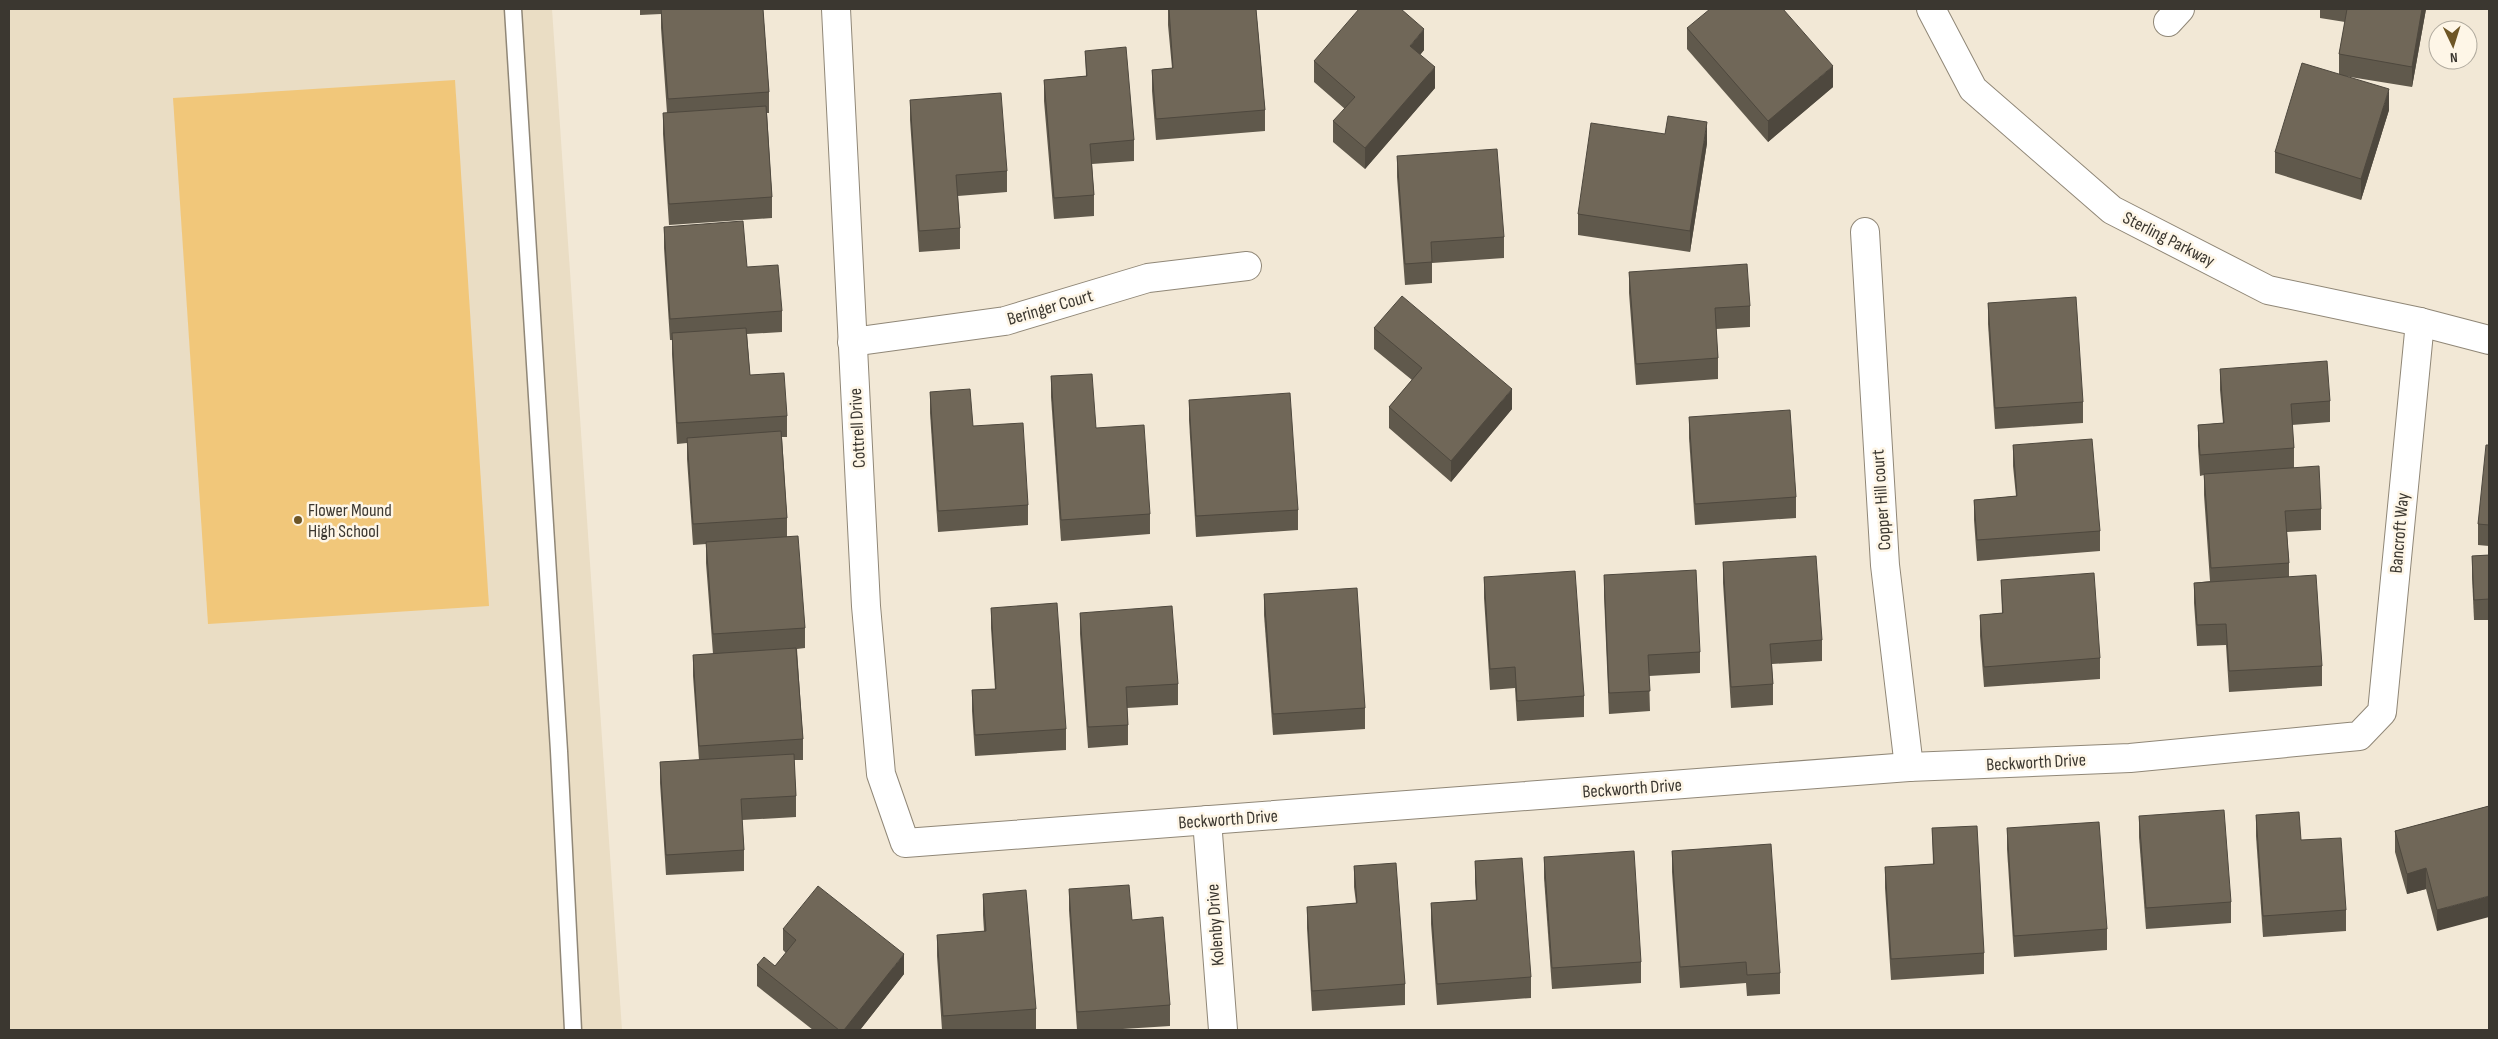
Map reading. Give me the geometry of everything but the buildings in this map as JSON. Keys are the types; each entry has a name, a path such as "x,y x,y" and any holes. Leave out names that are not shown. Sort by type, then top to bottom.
{"street":[{"name":"Cottrell Drive","path":"836,9 866,606 881,774 906,843"},
{"name":"Sterling Parkway","path":"1932,9 1973,89 2112,210 2268,290 2420,322 2489,340"},
{"name":"Copper Hill court","path":"1865,232 1886,565 1909,767"},
{"name":"Beringer Court","path":"852,342 1005,321 1148,278 1247,266"},
{"name":"Bancroft Way","path":"2359,736 2382,712 2420,322"},
{"name":"Beckworth Drive","path":"906,843 1909,767 2130,758 2359,736"},
{"name":"Kolenby Drive","path":"1206,820 1223,1030"}],"lane":[{"path":"513,9 558,732 573,1030"}],"shaded area":[{"name":"Flower Mound High School","path":"9,9 552,9 622,1030 9,1030"},
{"path":"455,80 489,606 208,624 173,98"}],"place":[{"name":"Flower Mound High School","path":"298,520"}]}
